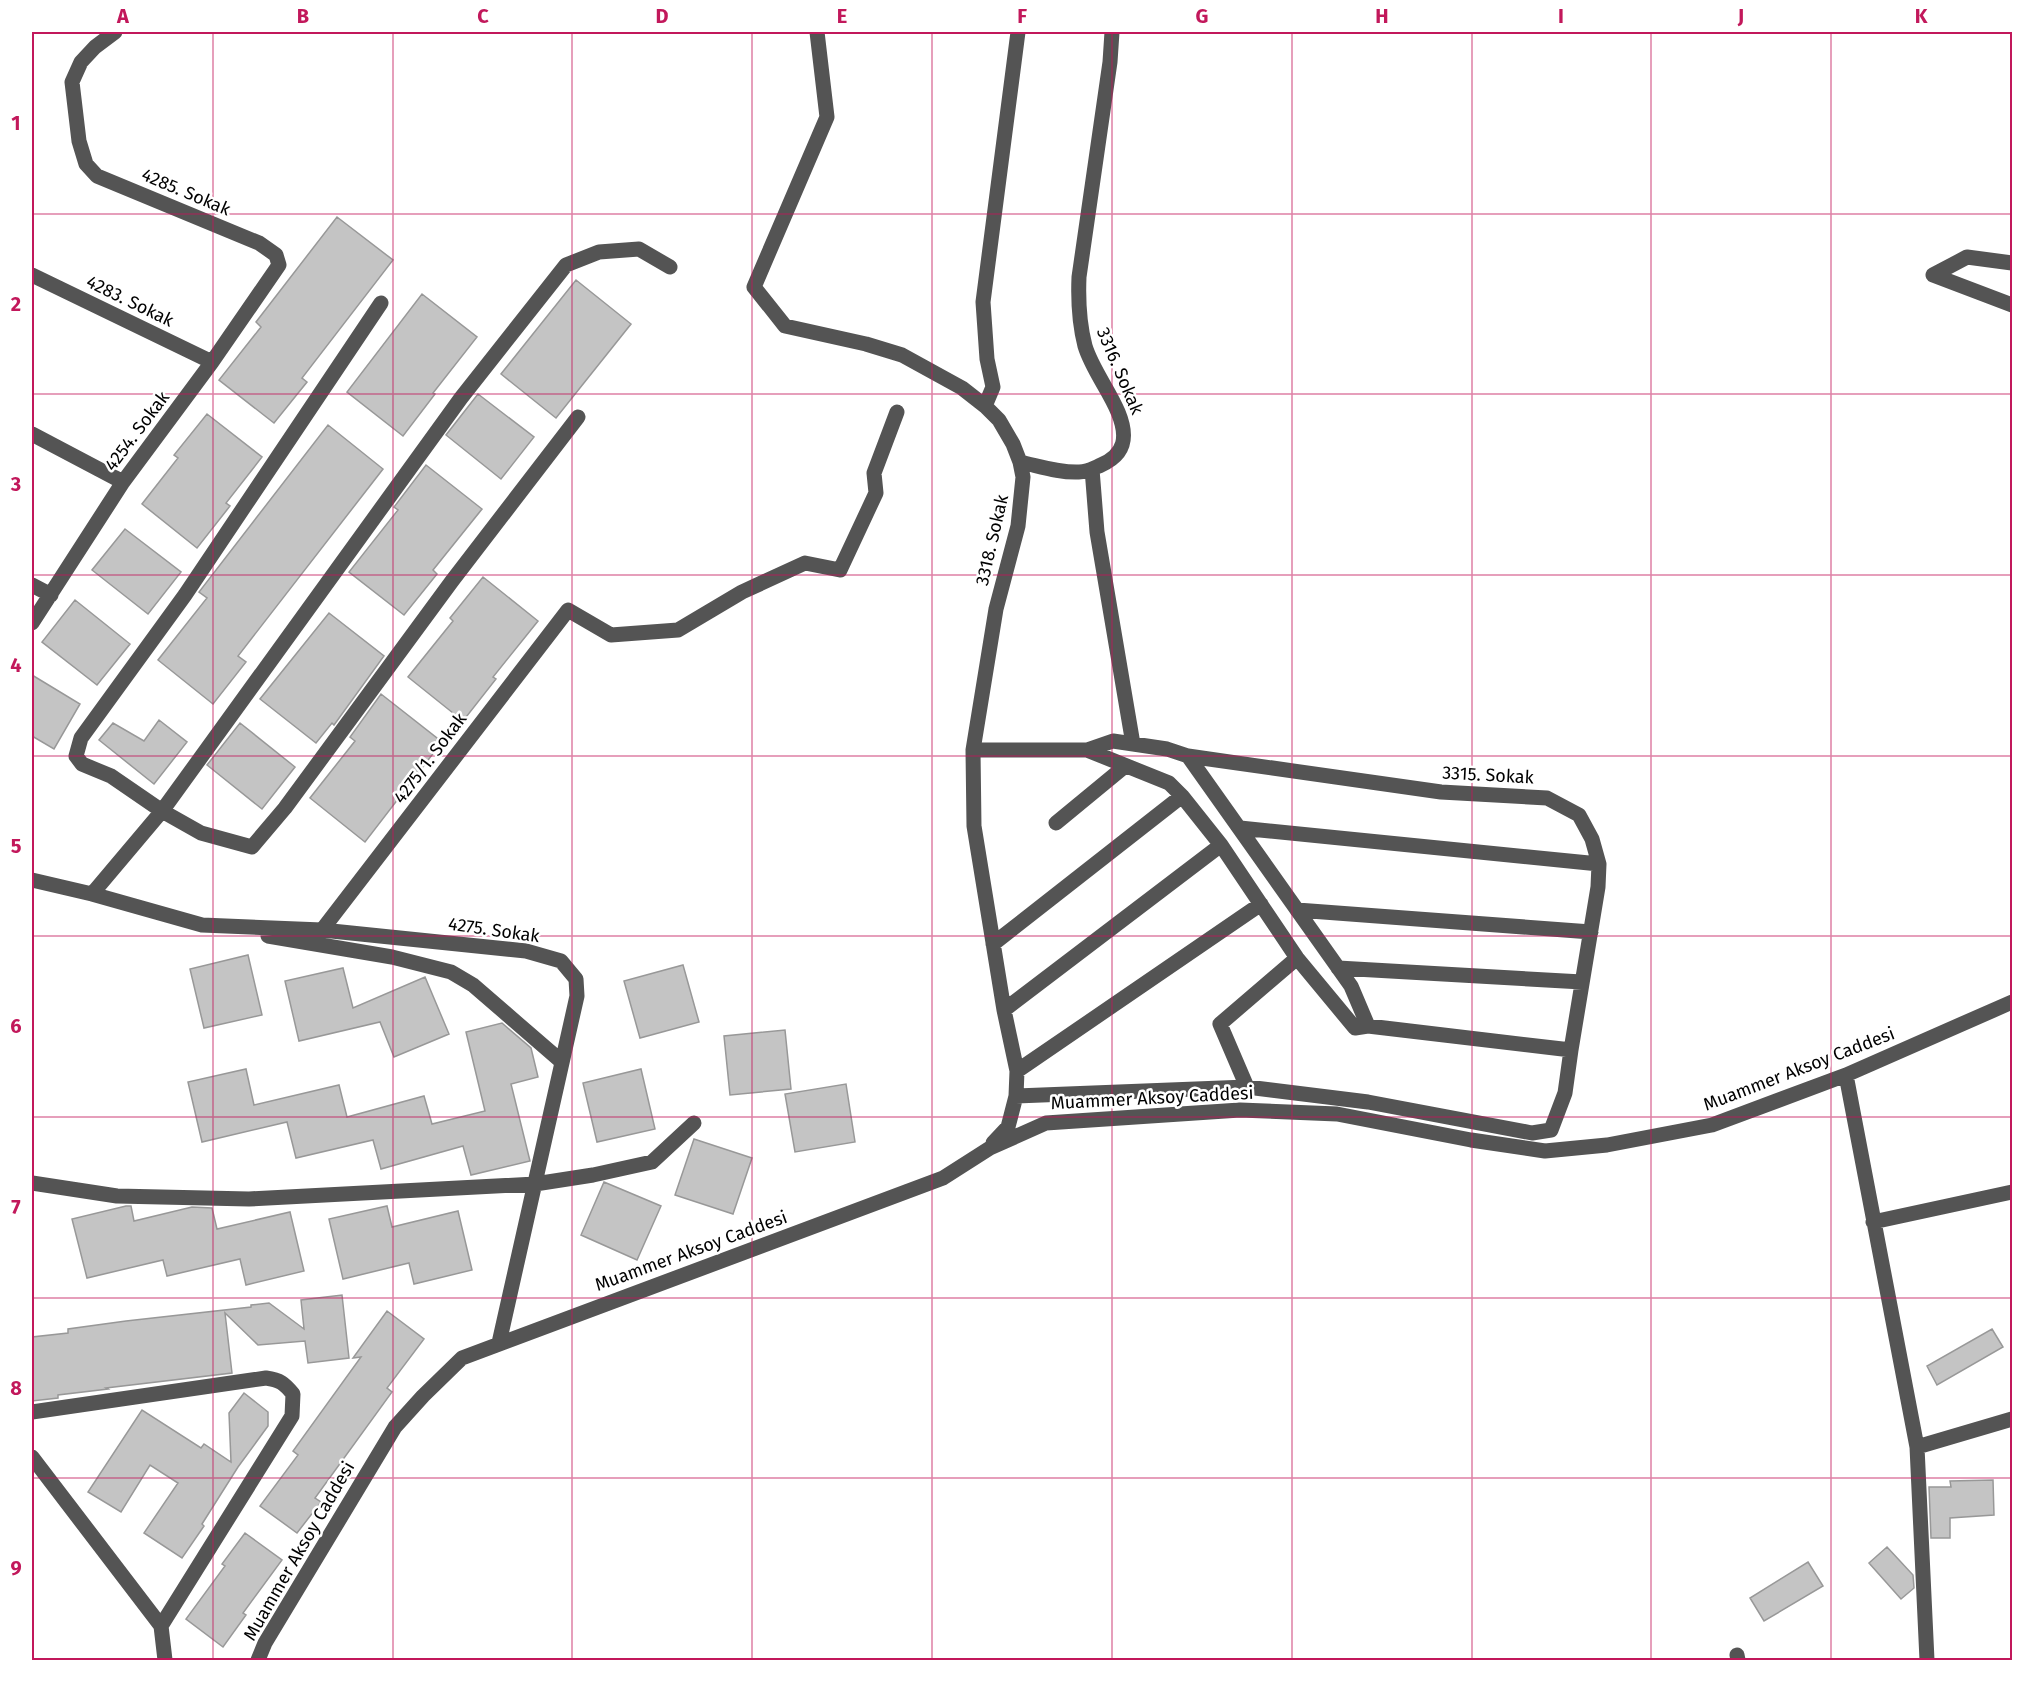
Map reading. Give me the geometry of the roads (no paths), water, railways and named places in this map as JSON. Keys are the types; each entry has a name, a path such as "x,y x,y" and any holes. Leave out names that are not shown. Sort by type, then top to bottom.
{"street":[{"name":"4285. Sokak","path":"116,32 95,47 81,62 72,82 79,141 86,164 98,176 259,243 276,255 279,265"},
{"name":"3318. Sokak","path":"817,32 827,117 754,287 785,326 866,344 902,355 962,388 999,420 1013,444 1023,477 1018,525 996,609 973,750 974,826 1004,1010 1017,1071 1016,1096 1008,1127 990,1148"},
{"path":"985,406 993,387 987,359 983,302 1018,32"},
{"name":"3316. Sokak","path":"1092,469 1117,456 1124,433 1119,414 1086,348 1078,313 1079,277 1110,62 1112,32"},
{"path":"92,894 162,811 461,398 566,265 598,252 639,249 670,267"},
{"path":"2013,263 1967,257 1933,275 2013,305"},
{"name":"4254. Sokak","path":"32,624 123,482 212,362 279,265"},
{"name":"4283. Sokak","path":"32,275 212,362"},
{"path":"381,303 185,595 81,738 76,756 82,764 111,776 162,811 201,833 252,847 285,808 452,581 578,417"},
{"name":"4275/1. Sokak","path":"322,930 568,609 611,635 678,630 742,592 805,564 840,570 876,493 874,473 897,412"},
{"path":"32,434 123,482"},
{"path":"1020,462 1067,472 1092,469 1097,532 1133,744"},
{"path":"32,585 51,595"},
{"name":"3315. Sokak","path":"1087,750 1113,741 1167,749 1188,756 1441,792 1547,798 1579,815 1593,839 1599,864 1598,887 1565,1093 1551,1130 1532,1133 1368,1101 1247,1087"},
{"path":"973,750 1087,750 1168,783 1182,796 1221,845 1297,958 1355,1028 1368,1026 1571,1050"},
{"path":"1188,756 1351,986 1368,1026"},
{"path":"1056,823 1124,766"},
{"path":"993,944 1182,796"},
{"path":"1240,828 1599,864"},
{"path":"1004,1010 1221,845"},
{"name":"4275. Sokak","path":"32,880 92,894 202,925 322,930 526,951 561,961 576,979 577,996 499,1343"},
{"path":"1017,1071 1261,904"},
{"path":"1297,910 1591,932"},
{"path":"202,925 392,957 451,972 473,985 562,1062"},
{"path":"1016,1096 1247,1087 1220,1024 1297,958"},
{"path":"1338,968 1582,982"},
{"name":"Muammer Aksoy Caddesi","path":"258,1660 265,1643 395,1427 462,1358 944,1178 990,1148 1046,1123 1240,1110 1337,1114 1471,1140 1545,1151 1607,1145 1712,1125 1846,1075 2013,1002"},
{"path":"1846,1075 1917,1447 1927,1660"},
{"path":"32,1183 117,1196 249,1199 535,1184 593,1175 652,1162 694,1123"},
{"path":"1873,1222 2013,1192"},
{"path":"32,1412 266,1378 278,1379 285,1383 293,1394 292,1416 160,1626"},
{"path":"1917,1447 2013,1419"},
{"path":"32,1457 160,1626 165,1660"}]}
